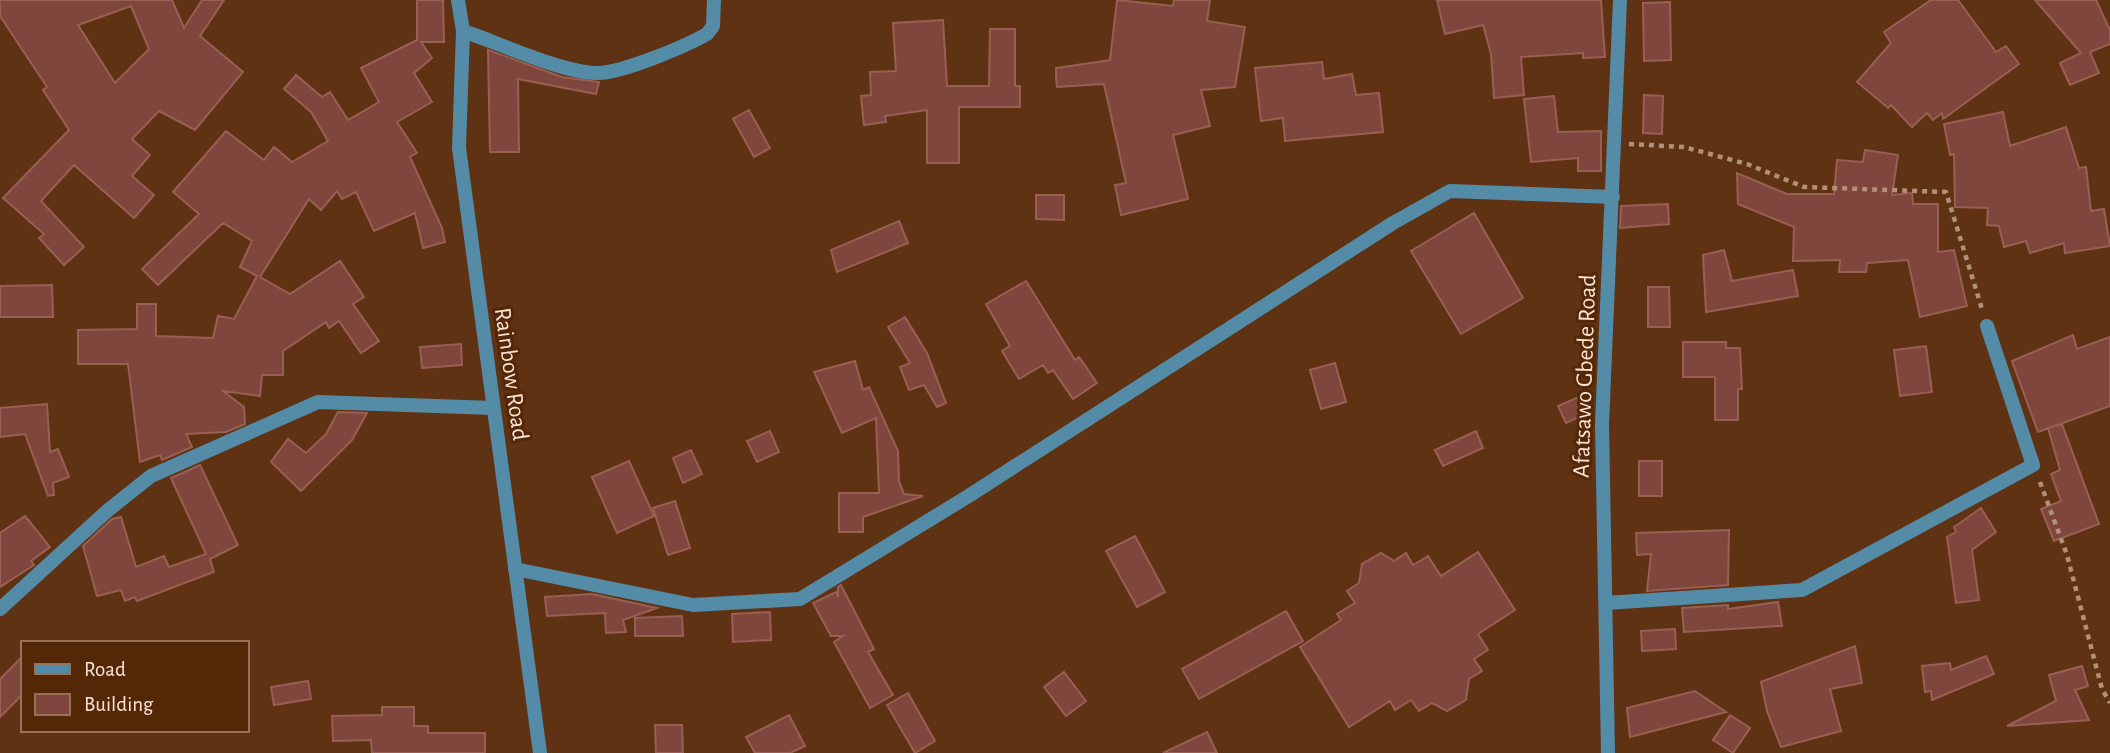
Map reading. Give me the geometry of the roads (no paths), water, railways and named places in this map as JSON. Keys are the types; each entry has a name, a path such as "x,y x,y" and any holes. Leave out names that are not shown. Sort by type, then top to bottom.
{"street":[{"name":"Rainbow Road","path":"458,0 463,31 459,148 540,753"},
{"path":"463,31 574,69 596,73 621,71 707,34 713,26 715,0"},
{"name":"Afatsawo Gbede Road","path":"1608,753 1602,424 1620,0"},
{"path":"515,569 693,605 800,599 967,497 1393,223 1450,191 1613,197"},
{"path":"1606,603 1802,590 2033,465 1987,326"},
{"path":"0,609 107,510 151,476 318,402 494,408"}]}
